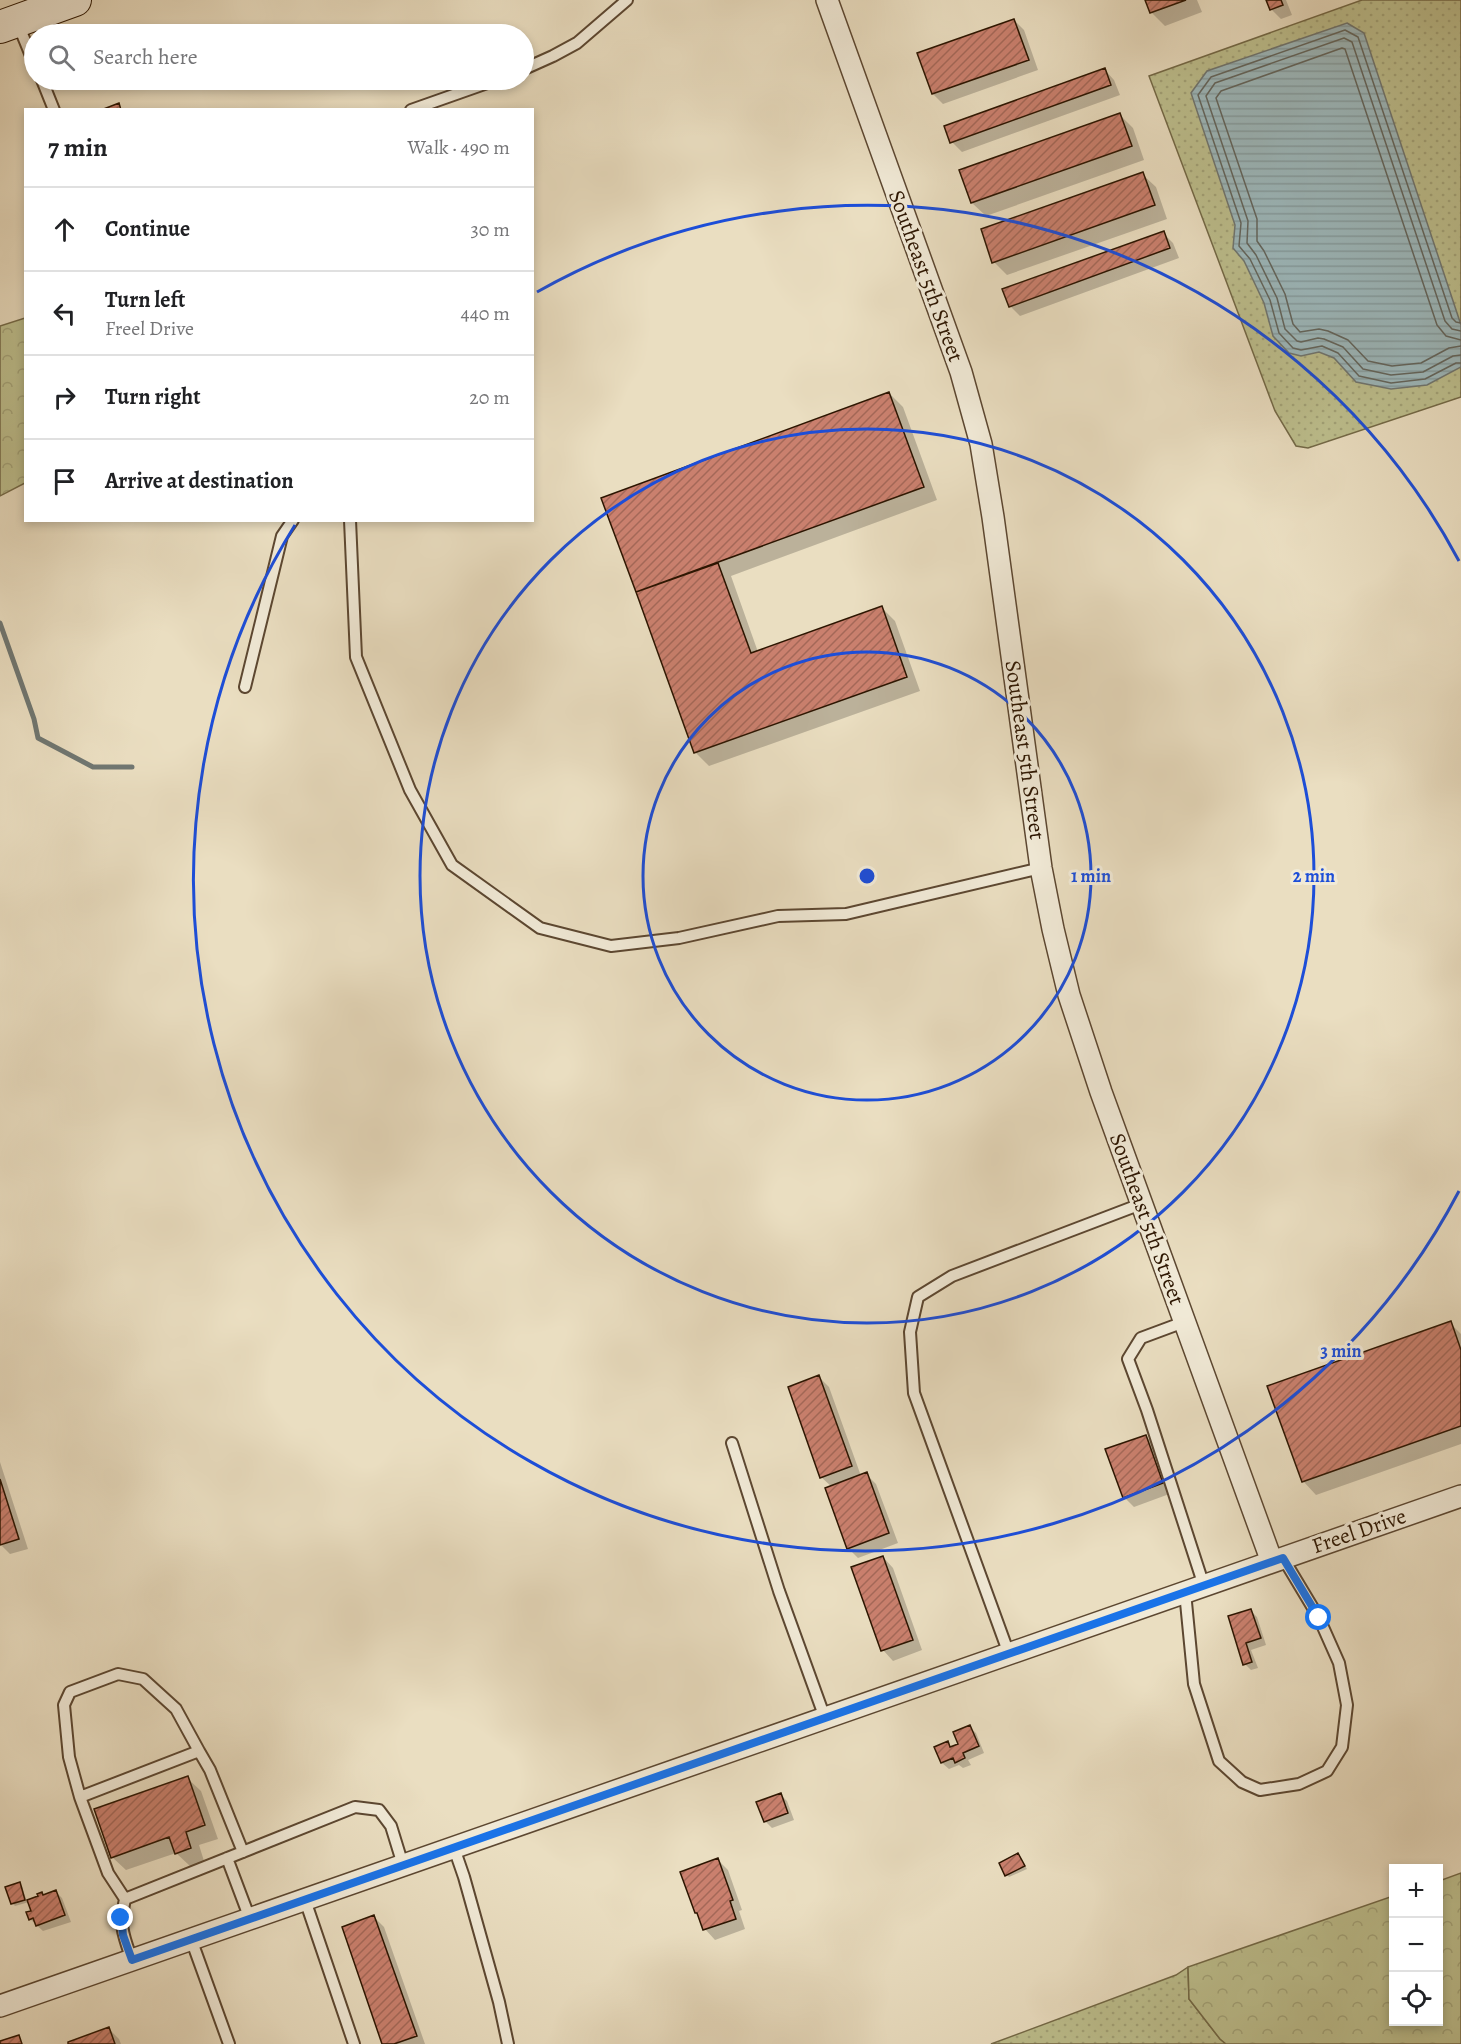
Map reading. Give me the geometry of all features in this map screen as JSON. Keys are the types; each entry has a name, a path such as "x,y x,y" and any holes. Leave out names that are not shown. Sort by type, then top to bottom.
{"main road":[{"path":"8,24 75,0"}],"street":[{"name":"Southeast 5th Street","path":"827,0 961,372 981,444 1041,868 1069,994 1101,1092 1184,1322 1277,1560"},
{"name":"Freel Drive","path":"0,2006 1461,1496"}],"lane":[{"path":"534,65 578,43 627,0"},
{"path":"8,24 24,48"},
{"path":"46,90 53,108"},
{"path":"417,108 468,90"},
{"path":"244,687 282,536 292,522"},
{"path":"350,522 356,657 410,790 452,865 540,928 611,946 679,938 778,916 846,914 1041,868"},
{"path":"1009,1654 914,1393 910,1332 918,1297 952,1276 1142,1204"},
{"path":"1184,1322 1141,1338 1128,1359 1147,1410 1194,1589 1194,1684 1219,1761 1242,1782 1260,1790 1299,1784 1327,1771 1342,1747 1347,1705 1339,1663 1319,1618 1277,1560"},
{"path":"732,1443 779,1591 825,1718"},
{"path":"132,1960 123,1935 121,1918 125,1899 108,1873 80,1797 69,1757 64,1705 70,1692 118,1674 142,1679 176,1709 210,1770 243,1852"},
{"path":"80,1797 199,1751"},
{"path":"125,1899 355,1807 379,1810 391,1826 404,1865"},
{"path":"454,1848 499,2002 508,2044"},
{"path":"227,1858 250,1919"},
{"path":"305,1900 354,2044"},
{"path":"191,1939 229,2044"}],"green space":[{"path":"1362,0 1461,0 1461,397 1308,448 1296,446 1275,411 1149,76"},
{"path":"24,318 24,484 0,496 0,326"},
{"path":"1461,1873 1461,2044 1226,2044 1189,1999 1188,1967 1389,1897 1389,2026 1443,2026 1443,1880"},
{"path":"1188,1967 1189,1999 1226,2044 991,2044 1176,1975"}],"water":[{"path":"1347,23 1364,33 1461,325 1461,367 1427,385 1391,389 1356,382 1334,358 1319,352 1301,356 1289,353 1273,336 1264,303 1244,261 1233,248 1235,225 1191,93 1207,71"}],"building":[{"path":"1145,0 1186,0 1150,13"},
{"path":"1266,0 1281,0 1283,5 1270,10"},
{"path":"1014,19 1029,60 932,94 917,53"},
{"path":"1105,68 1111,85 950,143 944,126"},
{"path":"119,103 120,108 106,108"},
{"path":"1120,113 1132,146 971,203 959,170"},
{"path":"1143,172 1155,205 992,263 981,229"},
{"path":"1164,231 1170,248 1009,307 1002,289"},
{"path":"889,392 924,487 636,592 601,498"},
{"path":"718,563 751,653 882,606 907,677 694,753 636,592"},
{"path":"1451,1321 1461,1350 1461,1426 1302,1482 1267,1386"},
{"path":"819,1375 852,1466 820,1478 788,1387"},
{"path":"1146,1435 1163,1483 1123,1498 1105,1449"},
{"path":"867,1472 889,1533 847,1549 825,1488"},
{"path":"0,1479 19,1539 0,1545"},
{"path":"883,1556 913,1640 881,1651 851,1567"},
{"path":"1251,1609 1261,1638 1246,1643 1252,1662 1243,1665 1228,1616"},
{"path":"970,1725 979,1746 963,1753 965,1758 955,1763 953,1758 941,1763 934,1747 948,1741 950,1747 958,1744 953,1732"},
{"path":"188,1776 205,1825 186,1832 191,1848 175,1854 169,1837 111,1858 94,1809"},
{"path":"781,1793 788,1813 764,1822 756,1802"},
{"path":"1018,1853 1025,1866 1005,1876 999,1863"},
{"path":"718,1858 733,1900 730,1901 736,1919 703,1930 680,1872"},
{"path":"20,1882 25,1900 11,1904 5,1887"},
{"path":"56,1890 65,1915 36,1926 33,1918 29,1920 26,1912 31,1911 27,1900 42,1892 43,1895"},
{"path":"374,1915 417,2036 394,2044 382,2044 342,1927"},
{"path":"109,2027 115,2044 68,2044 68,2042"},
{"path":"19,2035 22,2044 0,2044 0,2041"}],"waterway":[{"path":"0,623 34,719 38,738 93,767 132,767"}],"route":[{"path":"121,1918 123,1935 132,1960 1283,1558 1319,1618"}]}
